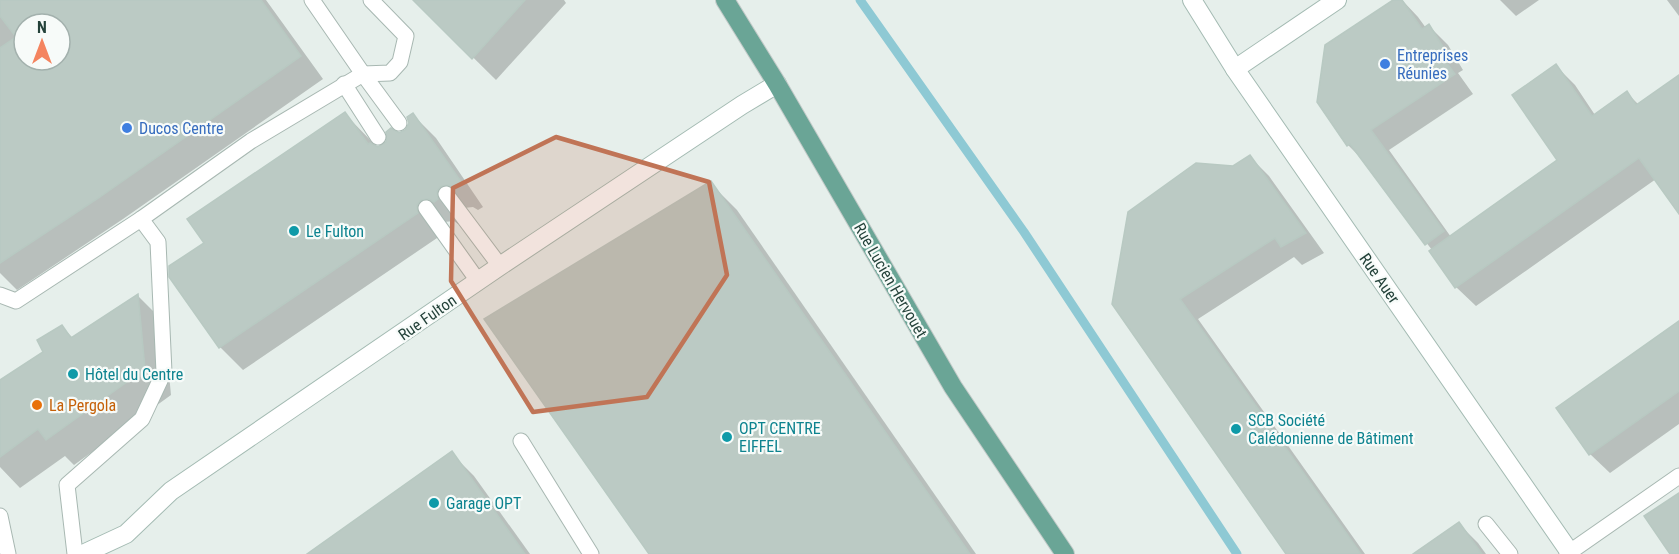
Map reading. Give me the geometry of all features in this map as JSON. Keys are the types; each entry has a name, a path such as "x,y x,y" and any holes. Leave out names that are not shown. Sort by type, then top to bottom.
{"main road":[{"name":"Rue Lucien Hervouet","path":"725,0 777,84 953,387 1065,554"}],"street":[{"name":"Rue Auer","path":"1192,0 1235,69 1569,553"},
{"path":"1235,69 1337,0"},
{"name":"Rue Fulton","path":"83,554 126,534 171,491 500,266 777,84"}],"lane":[{"path":"312,0 399,123"},
{"path":"0,296 16,300 141,219 251,141 344,84 363,74 390,73 400,62 406,36 371,0"},
{"path":"344,84 378,137"},
{"path":"446,194 500,266"},
{"path":"426,208 478,281"},
{"path":"75,554 67,485 142,419 164,372 158,242 141,219"},
{"path":"521,441 591,554"},
{"path":"1569,553 1679,476"},
{"path":"0,516 8,554"},
{"path":"1486,524 1510,554"}],"highlighted area":[{"path":"556,137 709,182 727,275 647,397 533,412 451,281 453,188"}],"building":[{"name":"Ducos Centre","path":"0,0 261,0 301,56 100,197 0,263 0,48 12,40 12,72 72,72 72,12 12,12 12,32 0,16"},
{"path":"413,0 525,0 472,59"},
{"name":"Entreprises Réunies","path":"1393,0 1402,0 1422,29 1429,24 1445,50 1440,54 1455,74 1371,130 1444,231 1425,245 1350,144 1347,146 1317,102 1325,45"},
{"path":"1556,64 1592,116 1627,91 1636,105 1679,75 1679,214 1639,158 1455,288 1429,251 1557,160 1512,95"},
{"name":"Le Fulton","path":"345,112 368,144 378,147 386,142 386,132 391,128 399,133 405,130 409,123 407,117 413,113 462,183 454,189 449,185 441,186 437,191 438,199 434,202 429,199 421,200 417,205 418,213 219,348 169,277 169,266 204,243 187,219"},
{"name":"SCB Société Calédonienne de Bâtiment","path":"1250,155 1306,233 1281,247 1275,238 1180,299 1361,554 1286,554 1112,304 1128,212 1196,163 1233,166"},
{"name":"OPT CENTRE EIFFEL","path":"711,181 970,554 649,554 484,319"},
{"name":"Hôtel du Centre","path":"138,294 145,369 46,440 38,429 0,457 0,380 43,352 37,340 62,325 71,338"},
{"path":"1679,321 1679,391 1589,455 1556,408"},
{"name":"Garage OPT","path":"452,451 525,554 307,554"},
{"path":"1679,493 1679,554 1670,554 1644,516"},
{"path":"1459,522 1482,554 1413,554"}],"waterway":[{"path":"860,0 1024,232 1237,554"}],"place":[{"name":"Entreprises Réunies","path":"1385,64"},
{"name":"Ducos Centre","path":"127,128"},
{"name":"Le Fulton","path":"294,231"},
{"name":"Hôtel du Centre","path":"73,374"},
{"name":"La Pergola","path":"37,405"},
{"name":"SCB Société Calédonienne de Bâtiment","path":"1236,429"},
{"name":"OPT CENTRE EIFFEL","path":"727,437"},
{"name":"Garage OPT","path":"434,503"}]}
